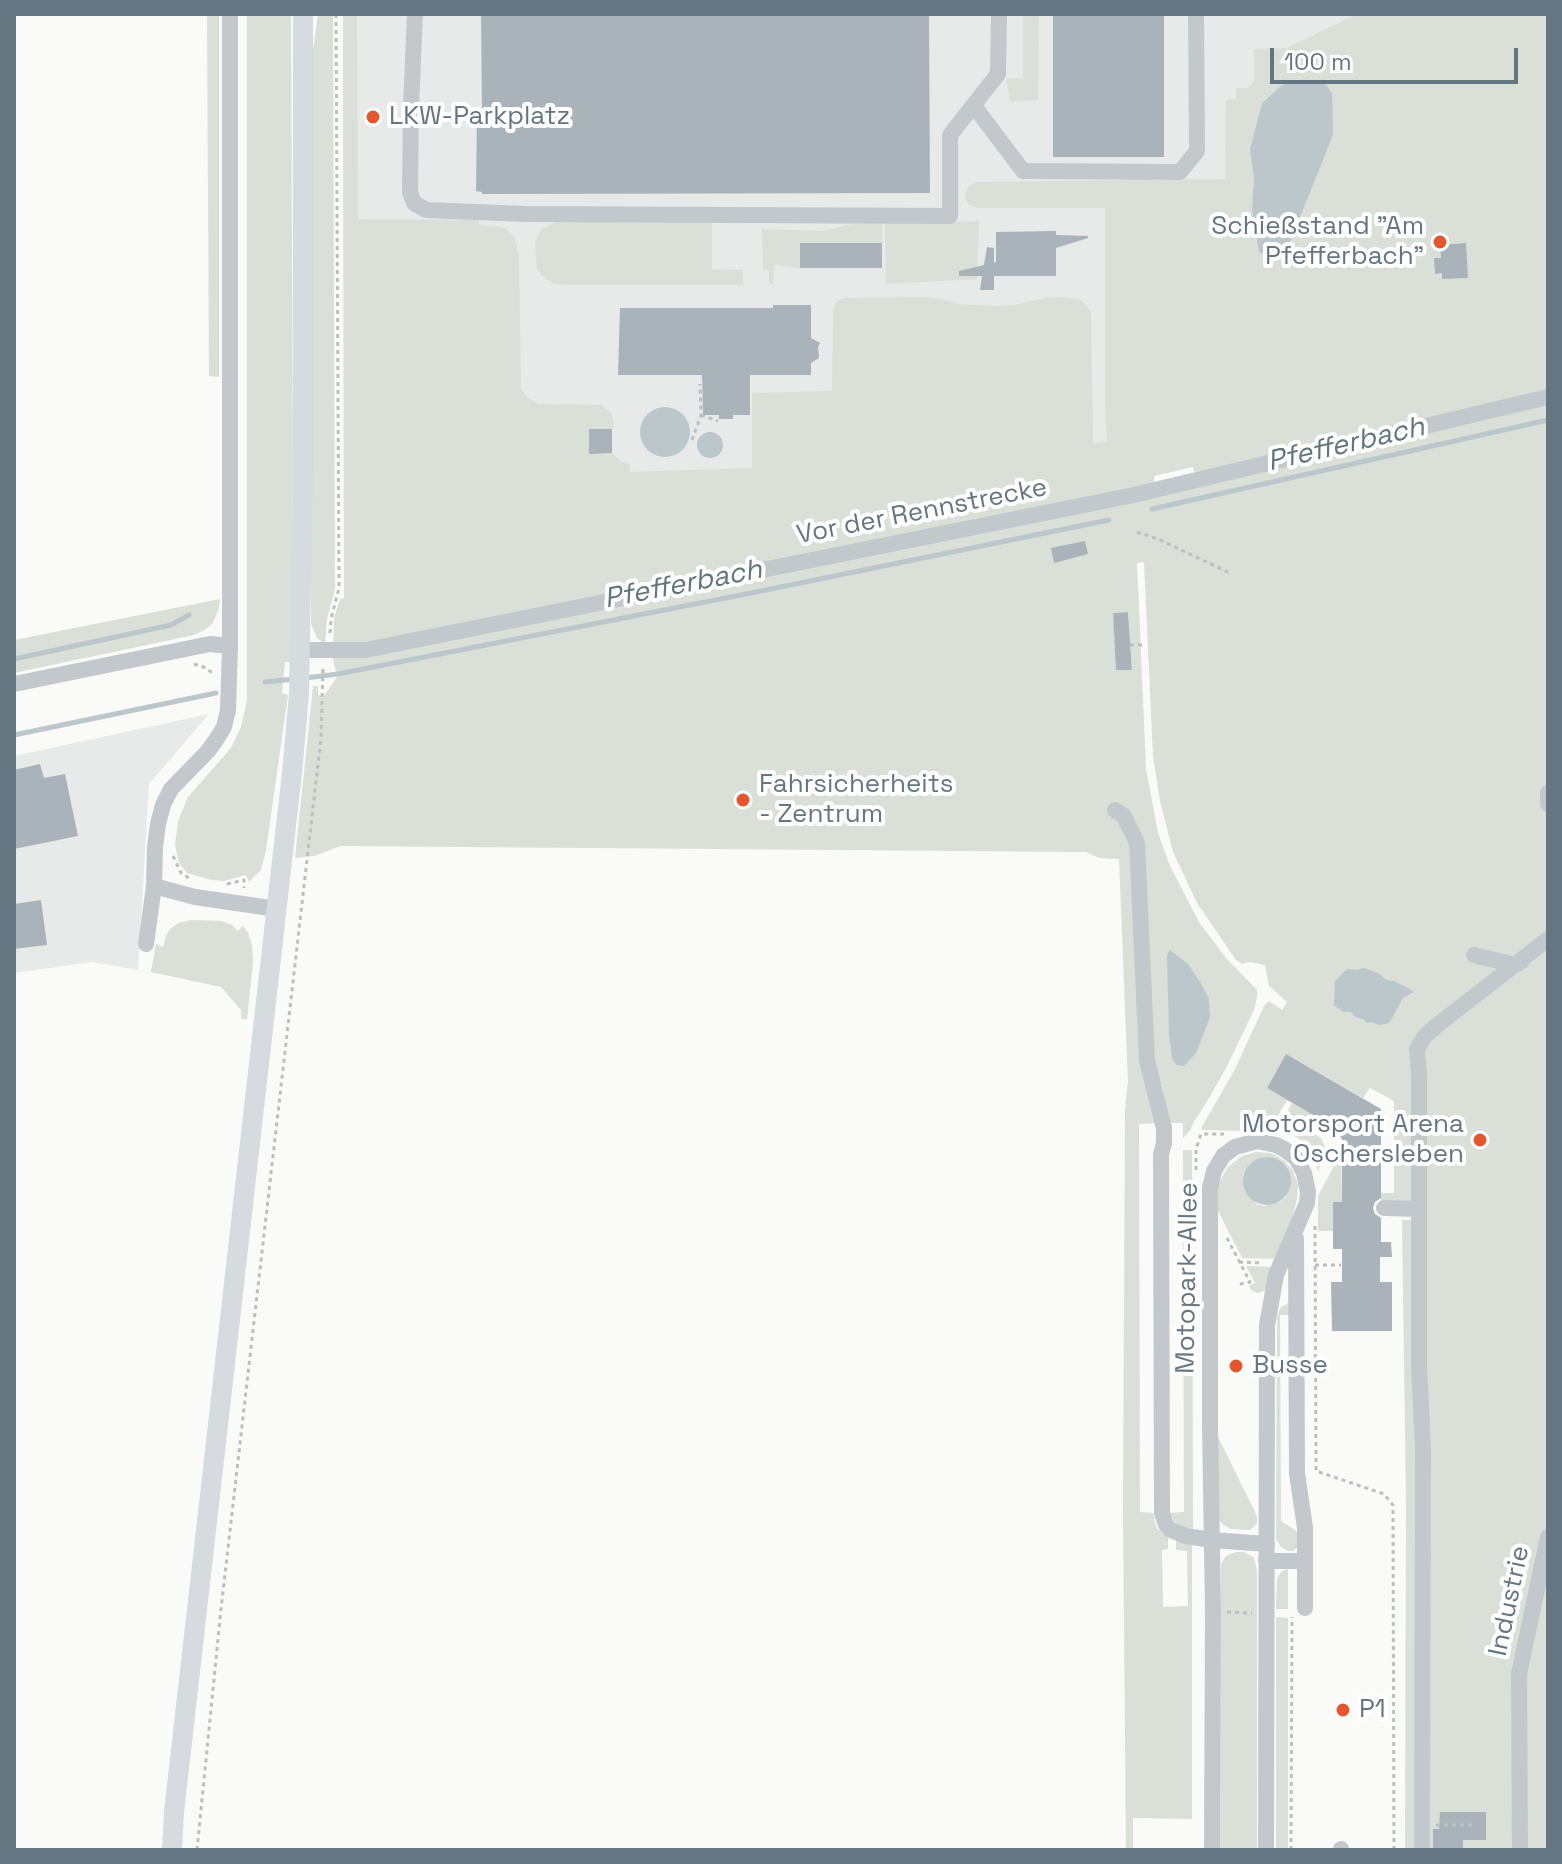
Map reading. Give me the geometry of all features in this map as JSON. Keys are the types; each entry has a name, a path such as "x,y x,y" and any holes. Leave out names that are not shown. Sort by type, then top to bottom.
{"main road":[{"path":"172,1850 299,694 303,468 303,14"}],"street":[{"path":"146,944 154,886 155,847 163,805 171,789 208,751 224,727 228,710 230,14"},
{"path":"415,14 410,192 414,203 426,210 526,214 950,216 950,135 998,74 999,14"},
{"path":"974,106 1023,171 1180,172 1197,151 1196,14"},
{"name":"Vor der Rennstrecke","path":"301,660 326,659 1129,496 1548,397"},
{"path":"14,684 210,644 230,646"},
{"path":"1548,793 1548,804"},
{"path":"1115,810 1124,816 1137,843 1147,1061 1164,1128 1161,1154 1162,1513 1166,1525 1178,1534 1305,1561"},
{"path":"154,886 195,897 277,909"},
{"path":"1422,1850 1423,1460 1417,1049 1436,1026 1548,939"},
{"path":"1474,955 1515,965 1548,947"},
{"name":"Motopark-Allee","path":"1212,1850 1211,1179 1223,1156 1243,1143 1257,1141 1269,1142 1296,1158 1307,1182 1307,1203 1276,1275 1267,1325 1266,1850"},
{"path":"1384,1208 1419,1209"},
{"path":"1295,1232 1297,1473 1305,1528 1305,1608"},
{"name":"Industrie","path":"1520,1850 1519,1674 1548,1537"}],"path":[{"path":"197,1850 221,1609 321,738 322,692 331,619 339,588 336,14"},
{"path":"692,440 701,415 700,384"},
{"path":"701,415 718,421"},
{"path":"1137,532 1230,573"},
{"path":"1130,645 1144,645"},
{"path":"1210,1216 1217,1217 1250,1282 1236,1285"},
{"path":"1314,1221 1316,1471 1384,1494 1393,1505 1394,1850"},
{"path":"1213,1612 1292,1614 1291,1850"},
{"path":"1422,1825 1472,1825"}],"shaded area":[{"path":"207,14 219,14 219,377 209,376"},
{"path":"247,14 291,14 293,468 291,662 285,662 282,693 288,695 266,850 261,870 249,882 246,875 224,881 187,873 179,863 175,845 178,821 188,797 231,748 241,727 247,700"},
{"path":"318,14 333,14 335,589 327,619 325,644 317,638 311,624 311,65"},
{"path":"343,14 1548,14 1290,362 1193,467 1107,441 344,598"},
{"path":"343,14 357,14 358,219 479,220 479,225 507,229 515,239 519,256 521,390 540,404 601,405 611,413 614,426 612,429 589,429 589,453 612,453 621,462 629,463 630,472 752,468 752,393 832,391 833,312 835,303 847,298 924,297 959,304 998,306 1045,298 1079,299 1091,313 1093,443 1107,441 1105,208 978,208 968,204 965,196 968,186 977,182 1225,179 1226,100 1236,99 1236,88 1248,88 1254,81 1254,49 1286,48 1358,14 1548,14 1548,392 1326,440 1326,444 1195,475 1193,467 1154,476 1156,493 1548,405 1548,1850 1405,1850 1406,1503 1402,1220 1412,1220 1411,1201 1381,1201 1381,1193 1394,1193 1394,1101 1370,1088 1363,1098 1286,1054 1267,1088 1287,1100 1275,1121 1243,1131 1201,1130 1235,1069 1264,1006 1269,1001 1282,1010 1287,1002 1269,986 1265,965 1242,964 1236,960 1197,903 1173,852 1153,756 1144,562 1137,563 1146,769 1158,833 1170,866 1199,922 1226,958 1257,990 1257,997 1254,1010 1225,1070 1185,1136 1183,1138 1183,1123 1168,1123 1162,1084 1147,1088 1158,1123 1139,1124 1140,1512 1153,1513 1157,1529 1168,1537 1168,1549 1162,1550 1163,1607 1188,1606 1187,1551 1176,1550 1176,1540 1192,1545 1192,1819 1133,1818 1133,1850 1126,1850 1123,1510 1125,1109 1128,1082 1119,859 1099,858 1086,852 341,846 314,856 295,858 313,686 318,686 318,695 324,696 337,677 333,660 334,618 340,599 344,598","holes":["1282,85 1252,209 1254,180 1250,149 1262,102","1128,612 1132,669 1117,670 1113,613"]},
{"path":"1023,14 1039,14 1038,100 1010,102 1006,79 1023,78"},
{"path":"1304,80 1324,82 1332,93 1333,135 1286,252 1270,256 1259,252 1252,209 1254,180 1250,149 1262,103 1282,85"},
{"path":"979,221 977,279 886,284 885,223"},
{"path":"556,222 712,222 712,269 743,270 743,285 553,283 537,269 535,242 541,230"},
{"path":"882,222 882,243 800,243 800,268 774,265 773,284 769,284 769,270 763,269 762,229 824,231 847,225"},
{"path":"665,407 683,414 690,432 683,450 665,457 647,450 640,432 647,414"},
{"path":"710,432 719,436 723,445 719,454 710,458 701,454 697,445 701,436"},
{"path":"220,599 213,623 194,635 14,673 14,640"},
{"path":"209,714 149,784 138,970 92,962 14,973 14,756"},
{"path":"191,920 222,921 238,931 243,926 248,933 253,963 247,1019 241,1019 241,1010 221,987 151,972 156,944 163,947 170,929"},
{"path":"1170,950 1188,964 1209,999 1210,1017 1196,1053 1184,1066 1177,1065 1172,1059 1167,955"},
{"path":"1364,968 1414,992 1403,998 1389,1023 1367,1023 1334,1005 1335,981 1347,969"},
{"path":"1292,1103 1325,1122 1324,1125 1309,1121 1282,1125"},
{"path":"1316,1135 1321,1138 1326,1150 1318,1171 1310,1150 1294,1136"},
{"path":"1183,1150 1192,1150 1193,1530 1176,1523 1169,1513 1184,1512"},
{"path":"1256,1152 1271,1153 1285,1161 1298,1184 1288,1235 1279,1259 1242,1258 1215,1205 1216,1188 1228,1167 1242,1156","holes":["1266,1157 1274,1158 1287,1167 1286,1197 1264,1206 1256,1204 1243,1175 1252,1162"]},
{"path":"1340,1155 1342,1202 1333,1203 1333,1231 1318,1231 1318,1196"},
{"path":"1267,1157 1276,1158 1284,1164 1290,1172 1290,1190 1284,1198 1276,1204 1267,1205 1258,1204 1250,1198 1244,1190 1243,1181 1244,1172 1250,1164 1258,1158"},
{"path":"1246,1266 1275,1267 1262,1292 1251,1290 1249,1286 1255,1283"},
{"path":"1291,1302 1292,1315 1280,1315 1281,1521 1299,1535 1299,1546 1288,1551 1276,1539 1277,1316 1281,1307"},
{"path":"1216,1439 1219,1439 1257,1516 1257,1524 1250,1530 1231,1529 1222,1524 1217,1516"},
{"path":"1244,1552 1254,1558 1257,1570 1257,1850 1220,1850 1221,1564 1226,1556"},
{"path":"1288,1569 1288,1609 1276,1609 1277,1578"},
{"path":"1276,1617 1288,1618 1288,1850 1276,1850"}],"building":[{"path":"481,14 929,14 930,193 482,194 476,191 477,109 482,109"},
{"path":"1053,14 1164,14 1164,157 1053,157"},
{"path":"1056,231 1056,235 1088,238 1056,248 1056,276 994,276 994,290 980,290 982,276 959,276 959,271 984,265 987,247 994,248 996,262 996,232"},
{"path":"800,243 882,243 882,268 800,268"},
{"path":"1466,243 1468,278 1442,279 1442,273 1435,274 1434,258 1441,258 1440,245"},
{"path":"773,305 811,305 811,338 820,343 819,358 811,363 811,375 750,375 750,415 719,419 719,415 703,415 702,375 618,375 620,308 773,308"},
{"path":"589,429 612,429 612,453 589,454"},
{"path":"1085,541 1088,554 1054,563 1051,548"},
{"path":"1128,612 1132,670 1116,670 1113,613"},
{"path":"40,764 44,778 65,774 78,836 14,849 14,770"},
{"path":"41,900 47,945 14,949 14,904"},
{"path":"1286,1054 1381,1109 1381,1198 1373,1208 1381,1218 1381,1242 1391,1242 1392,1257 1380,1257 1380,1282 1392,1282 1392,1331 1332,1331 1331,1282 1342,1282 1342,1249 1333,1249 1333,1202 1342,1202 1342,1139 1335,1128 1267,1088"},
{"path":"1440,1812 1486,1812 1486,1840 1463,1840 1463,1850 1433,1850 1433,1829 1439,1829"}],"waterway":[{"name":"Pfefferbach","path":"1152,509 1548,420"},
{"name":"Pfefferbach","path":"305,678 756,592 1109,520"},
{"path":"14,659 171,625 189,615"},
{"name":"Pfefferbach","path":"265,682 295,679"},
{"name":"Pfefferbach","path":"14,735 216,693"}],"place":[{"name":"LKW-Parkplatz","path":"373,117"},
{"name":"Schießstand \"Am Pfefferbach\"","path":"1440,242"},
{"name":"Fahrsicherheits - Zentrum","path":"743,800"},
{"name":"Motorsport Arena Oschersleben","path":"1480,1140"},
{"name":"Busse","path":"1236,1366"},
{"name":"P1","path":"1343,1710"}]}
